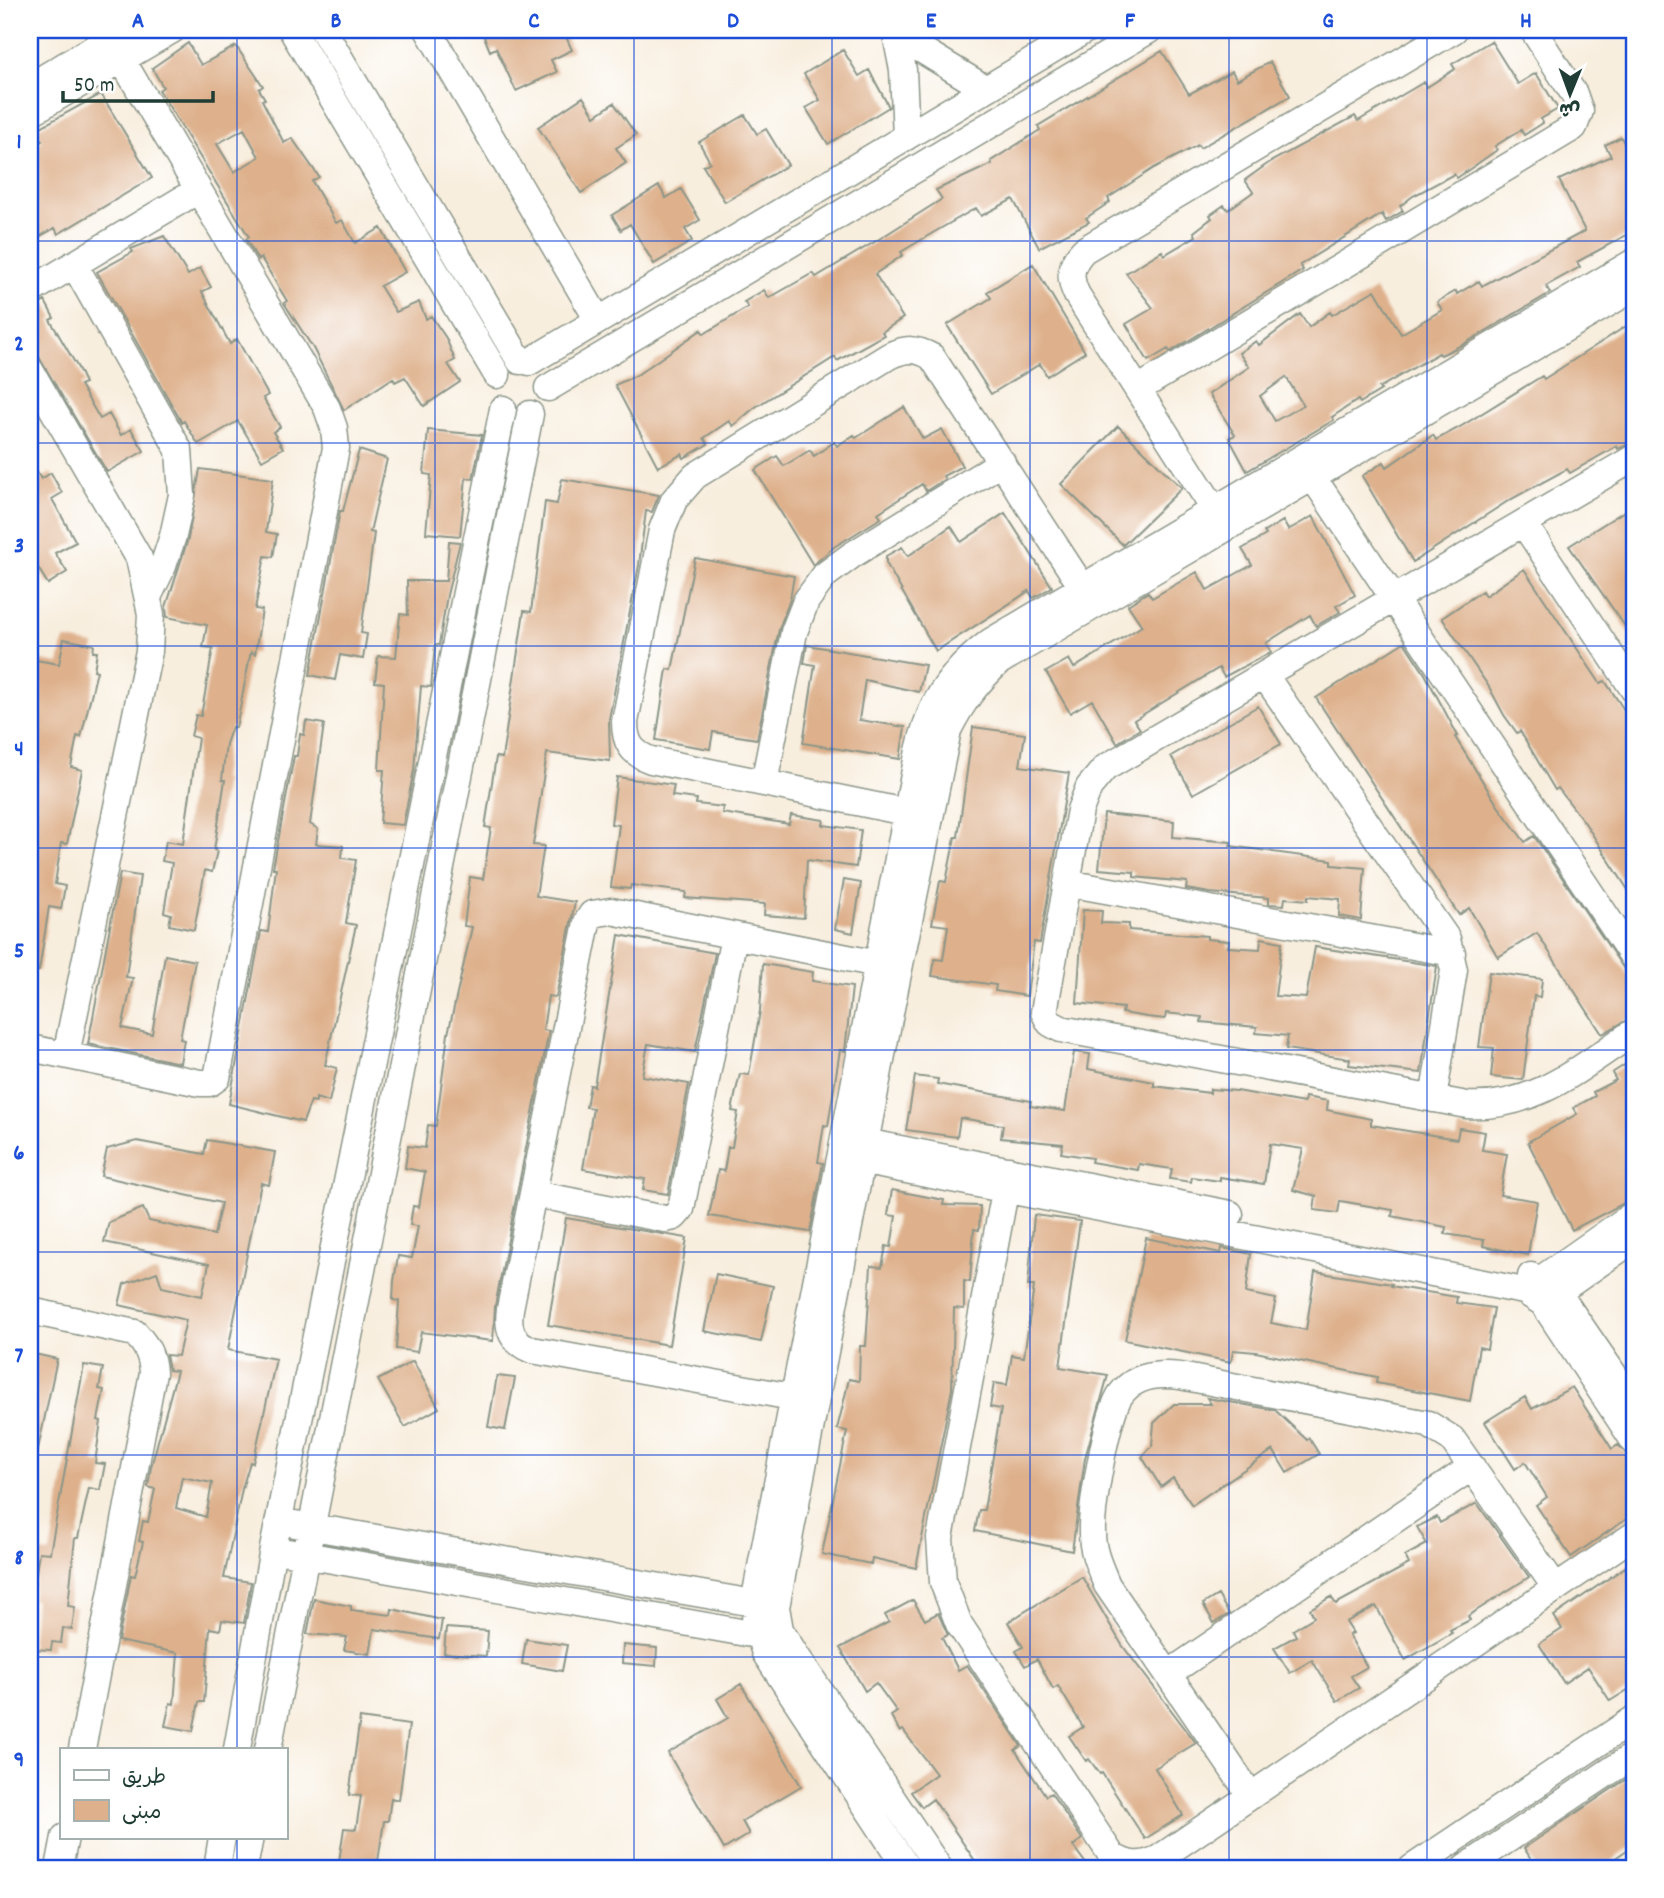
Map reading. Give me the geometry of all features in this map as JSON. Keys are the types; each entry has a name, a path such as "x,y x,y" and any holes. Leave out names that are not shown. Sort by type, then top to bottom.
{"street":[{"path":"30,86 115,40 172,30"},
{"path":"292,30 497,375"},
{"path":"323,30 525,361 543,371 548,388 544,404 530,414 511,414 503,409 493,390 497,375 503,367 525,361 598,320 1084,30"},
{"path":"428,30 598,320"},
{"path":"548,388 1149,30"},
{"path":"1214,509 1072,284 1075,259 1084,250 1454,30"},
{"path":"1138,389 1574,127 1580,111 1574,94 1533,30"},
{"path":"897,33 986,89"},
{"path":"897,33 906,137"},
{"path":"30,113 115,40"},
{"path":"30,1048 200,1083 210,1083 217,1078 333,467 334,428 327,408 198,190 115,40"},
{"path":"1013,73 1030,100"},
{"path":"850,170 866,197"},
{"path":"30,291 198,190"},
{"path":"1088,596 1214,509 1634,262"},
{"path":"74,264 179,450 181,495 173,536 149,595"},
{"path":"908,1868 765,1653 759,1635 919,814 929,713 944,685 965,661 990,642 1088,596 1312,476 1634,288"},
{"path":"919,814 651,760 639,756 629,746 625,735 662,530 668,510 680,491 714,463 903,349 919,349 932,357 1088,596"},
{"path":"30,370 139,558 149,595 149,651 66,1055"},
{"path":"237,1748 278,1521 503,409"},
{"path":"268,1748 530,414"},
{"path":"1634,458 1105,768 1089,787 1080,810 1044,1012 1050,1023 1061,1029 1433,1099 1488,1106 1530,1097 1634,1032"},
{"path":"764,783 794,632 806,601 825,575 852,555 1002,461"},
{"path":"1312,476 1634,958"},
{"path":"1524,524 1634,690"},
{"path":"460,615 489,621"},
{"path":"1265,676 1447,939 1452,953 1452,986 1433,1099"},
{"path":"427,779 457,785"},
{"path":"919,814 877,964 852,1149 792,1397 765,1605 939,1868"},
{"path":"1067,883 1452,953"},
{"path":"792,1397 520,1345 511,1335 508,1322 587,922 592,914 611,911 877,964"},
{"path":"534,1194 665,1219 674,1217 681,1209 734,936"},
{"path":"852,1149 1008,1180 1525,1273 1634,1404"},
{"path":"1008,1180 940,1538 939,1560 949,1604 959,1624 1112,1856 1126,1864 1143,1866 1158,1859 1634,1535"},
{"path":"1541,1292 1634,1214"},
{"path":"1541,1292 1634,1239"},
{"path":"1541,1292 1634,1441"},
{"path":"30,1311 135,1333 152,1357 153,1373 82,1748"},
{"path":"319,1318 351,1324"},
{"path":"1251,1796 1107,1585 1096,1560 1092,1533 1112,1414 1121,1394 1137,1380 1158,1373 1180,1376 1428,1424 1452,1439 1556,1588"},
{"path":"1168,1674 1472,1466"},
{"path":"278,1521 765,1605"},
{"path":"273,1549 786,1640"},
{"path":"1412,1868 1634,1719"},
{"path":"1465,1868 1634,1755"},
{"path":"59,1868 65,1839"},
{"path":"219,1853 247,1854"}],"building":[{"path":"491,30 563,30 572,50 551,60 557,72 516,91 496,48 490,51 483,34"},
{"path":"1491,41 1518,84 1536,73 1558,109 1541,119 1543,123 1524,135 1521,130 1495,146 1497,150 1457,178 1454,174 1413,196 1400,206 1403,211 1386,221 1382,214 1300,265 1303,270 1170,352 1168,349 1148,361 1126,324 1153,308 1126,273 1162,251 1164,255 1196,236 1194,232 1212,218 1210,215 1224,205 1228,210 1253,192 1245,180 1270,162 1355,116 1358,121 1424,82 1427,87 1455,69 1452,64"},
{"path":"188,43 201,65 236,46 263,86 259,89 265,99 262,100 284,143 292,138 319,177 312,181 336,223 342,220 355,243 381,228 405,272 380,286 396,312 419,302 426,319 431,316 446,338 455,360 448,364 460,382 424,406 405,377 395,382 393,378 344,410 313,348 284,303 287,301 261,258 258,260 246,239 249,237 159,90 163,87 152,68","holes":["244,129 259,157 234,172 217,144"]},
{"path":"843,50 859,76 869,70 889,107 828,144 806,108 820,100 804,74"},
{"path":"1162,51 1189,94 1232,71 1237,80 1270,62 1290,96 1200,148 1198,145 1154,168 1108,198 1110,202 1086,218 1089,222 1039,248 1013,199 981,216 976,208 931,234 901,252 903,255 875,274 903,318 882,332 884,335 837,361 835,357 754,408 733,426 729,421 704,438 708,444 684,458 682,454 658,467 615,385 637,375 701,330 704,334 748,307 744,302 764,290 769,298 813,273 816,277 876,241 942,199 936,190 992,164 991,161 1040,130 1038,126"},
{"path":"101,94 152,178 58,234 55,228 30,242 30,148 42,141 35,130"},
{"path":"583,97 595,116 614,103 636,135 616,148 626,163 581,193 538,127"},
{"path":"745,115 757,134 766,129 788,165 725,202 703,166 710,162 699,142"},
{"path":"1621,137 1634,163 1634,231 1577,262 1580,267 1546,286 1550,293 1462,345 1441,355 1439,353 1379,388 1381,390 1360,403 1358,400 1332,417 1334,420 1247,471 1229,438 1235,435 1209,394 1249,367 1239,353 1256,341 1259,345 1300,314 1309,327 1330,312 1332,315 1375,290 1401,334 1442,310 1437,302 1456,291 1457,294 1479,281 1482,286 1585,231 1559,180 1611,156 1605,145","holes":["1286,377 1303,405 1275,421 1260,396"]},
{"path":"659,186 666,198 681,189 700,220 685,229 692,241 654,264 630,224 621,230 612,215"},
{"path":"164,236 188,275 200,268 211,287 202,292 230,344 237,339 268,395 263,398 280,427 273,432 283,448 262,460 238,421 198,444 184,421 182,423 97,272 133,252 131,249"},
{"path":"1033,264 1085,352 1047,376 1040,364 991,394 947,325 991,298 987,292"},
{"path":"45,301 54,318 50,320 85,383 80,385 100,419 109,414 121,435 131,429 144,451 107,472 30,342 30,310"},
{"path":"1634,321 1634,442 1618,449 1617,446 1570,473 1567,469 1508,501 1413,562 1362,476 1384,462 1387,467 1433,435 1436,440 1460,427 1542,376 1544,379"},
{"path":"904,407 923,439 942,429 962,466 943,476 945,479 926,491 922,484 878,513 881,518 834,547 813,565 755,470 777,456 784,466 810,450 814,456 834,442 837,446 854,435 856,438"},
{"path":"1118,426 1182,488 1123,545 1061,484"},
{"path":"428,430 482,435 473,479 466,478 460,536 426,533 431,475 424,474"},
{"path":"359,450 387,459 370,532 374,533 361,633 367,634 363,659 340,655 335,680 310,675 340,511 343,511"},
{"path":"30,460 41,479 51,473 62,493 52,499 76,542 55,553 67,572 48,584 38,568 30,573"},
{"path":"200,469 273,479 266,532 277,534 273,557 265,556 255,609 262,610 255,654 251,652 236,728 232,727 226,744 222,780 225,780 214,850 217,851 212,872 205,870 194,930 169,925 171,914 164,912 172,863 162,861 166,841 183,844 198,738 191,736 196,715 201,716 213,648 203,647 207,625 167,617 166,607 188,539"},
{"path":"562,479 659,495 652,512 646,511 639,565 609,719 610,761 547,753 533,845 544,846 536,896 575,902 556,997 548,996 543,1030 549,1031 495,1306 493,1341 421,1332 417,1352 396,1349 399,1301 393,1300 398,1256 412,1258 418,1226 410,1225 413,1206 419,1207 425,1172 405,1168 408,1146 425,1148 428,1125 436,1126 448,1034 472,927 464,926 470,877 483,879 491,828 485,827 496,757 502,758 524,611 531,612 545,502 557,504"},
{"path":"1634,505 1634,639 1569,546"},
{"path":"1005,513 1052,587 1033,598 1029,591 936,651 886,563 886,556 902,547 908,556 951,526 961,542"},
{"path":"1313,516 1355,595 1336,606 1340,612 1316,626 1310,615 1266,643 1271,652 1224,677 1219,668 1134,720 1140,729 1117,743 1092,700 1070,713 1046,672 1069,659 1074,668 1142,626 1128,605 1148,592 1152,598 1197,572 1207,590 1252,565 1242,549 1266,535 1264,532 1283,521 1288,530"},
{"path":"449,541 460,542 447,595 439,645 435,645 431,687 421,686 414,770 403,825 380,823 384,770 379,770 384,683 375,682 378,656 396,657 400,614 408,615 407,581 446,581"},
{"path":"695,558 794,576 790,599 779,629 757,739 713,732 710,749 656,740 667,669 672,670"},
{"path":"1524,569 1600,683 1605,681 1634,725 1634,899 1585,823 1558,788 1555,790 1520,731 1517,733 1504,715 1489,687 1442,618 1482,591 1485,596"},
{"path":"64,639 94,645 93,652 97,652 94,670 97,671 81,737 77,736 71,767 82,770 67,844 61,843 55,884 65,886 61,909 49,907 39,971 30,970 30,659 59,664"},
{"path":"1404,642 1425,674 1458,736 1455,737 1498,806 1525,842 1534,836 1634,984 1634,1016 1602,1034 1537,933 1498,957 1469,908 1459,915 1316,698"},
{"path":"807,645 925,665 919,692 865,680 859,720 905,727 900,759 803,743 815,665 804,663"},
{"path":"1258,706 1281,744 1193,794 1171,756"},
{"path":"306,721 324,724 310,824 318,829 316,844 343,846 342,858 356,860 346,923 356,925 325,1065 337,1068 329,1102 316,1098 316,1102 311,1101 303,1122 229,1104 261,931 268,932 276,868 273,868 294,756 297,756 300,734 304,735"},
{"path":"973,727 1025,734 1020,766 1069,773 1040,943 1034,942 1027,996 995,991 996,985 932,976 935,959 943,960 948,926 932,924 940,881 946,882 955,837 958,837"},
{"path":"617,777 674,785 672,796 697,799 696,804 723,807 722,813 789,824 791,815 824,820 823,825 861,830 856,867 807,860 804,918 764,915 765,904 685,898 686,892 631,885 630,889 611,887 619,825 611,824"},
{"path":"1104,814 1174,821 1173,837 1231,842 1230,846 1332,860 1332,865 1365,868 1361,920 1339,916 1340,899 1308,896 1308,900 1285,898 1284,905 1269,904 1269,898 1186,889 1187,882 1134,877 1134,872 1099,869"},
{"path":"120,873 140,876 126,977 133,978 122,1028 152,1034 165,955 195,961 180,1039 184,1040 180,1063 88,1044"},
{"path":"844,880 861,883 853,933 835,929"},
{"path":"1083,910 1102,911 1101,923 1129,924 1129,930 1207,936 1207,939 1229,941 1228,947 1260,949 1261,938 1282,942 1275,996 1306,998 1315,947 1437,966 1421,1073 1349,1065 1350,1059 1286,1049 1288,1036 1256,1033 1257,1027 1201,1022 1202,1017 1166,1013 1165,1019 1147,1017 1122,1013 1123,1008 1077,1003"},
{"path":"619,935 715,953 695,1052 648,1044 642,1076 689,1084 668,1194 643,1190 645,1179 583,1169 593,1108 586,1107 590,1085 594,1086"},
{"path":"763,964 813,972 812,981 852,987 845,1051 840,1050 828,1126 824,1125 818,1162 823,1163 810,1232 709,1216 718,1170 724,1171 728,1147 732,1147 738,1112 732,1111 740,1074 749,1075 760,1011"},
{"path":"1489,972 1542,979 1540,997 1534,996 1523,1080 1491,1077 1494,1048 1479,1047"},
{"path":"1074,1052 1090,1054 1088,1069 1154,1082 1154,1086 1210,1093 1210,1089 1237,1091 1304,1103 1305,1097 1328,1101 1327,1110 1371,1119 1371,1125 1457,1139 1459,1128 1485,1132 1482,1150 1507,1154 1500,1195 1537,1201 1528,1255 1483,1246 1484,1240 1445,1234 1446,1227 1392,1216 1393,1210 1340,1201 1338,1213 1314,1210 1316,1196 1293,1190 1303,1149 1270,1144 1264,1184 1220,1177 1220,1181 1192,1177 1191,1182 1170,1179 1172,1169 1139,1164 1138,1170 1091,1162 1092,1158 1061,1153 1063,1144 1001,1138 1003,1125 960,1118 957,1137 906,1130 915,1076 938,1079 937,1084 1031,1101 1030,1106 1065,1111"},
{"path":"1634,1059 1634,1198 1572,1230 1528,1142 1577,1114 1573,1108 1595,1096 1593,1092 1616,1080 1612,1073"},
{"path":"207,1140 275,1152 269,1185 261,1183 228,1350 276,1359 253,1463 250,1462 242,1489 224,1578 251,1582 244,1623 222,1620 220,1630 210,1628 204,1702 199,1702 193,1731 165,1726 170,1703 174,1704 178,1653 118,1641 131,1575 135,1576 143,1542 139,1541 143,1521 148,1522 155,1489 148,1487 151,1467 177,1371 169,1370 166,1355 178,1356 186,1320 119,1305 124,1284 157,1272 162,1287 202,1296 209,1264 104,1242 109,1222 143,1208 149,1221 214,1235 221,1203 101,1176 107,1149 137,1141 204,1154","holes":["182,1477 212,1483 206,1517 176,1508"]},
{"path":"892,1190 944,1200 943,1205 980,1206 979,1230 974,1229 970,1282 964,1281 964,1309 954,1308 952,1389 916,1568 872,1558 871,1564 822,1554 847,1431 837,1429 849,1379 859,1381 860,1346 866,1346 871,1266 882,1267 886,1246 891,1247 896,1216 888,1215"},
{"path":"1034,1215 1080,1221 1060,1367 1108,1375 1085,1458 1072,1551 975,1531 979,1510 984,1510 1001,1409 990,1407 994,1383 1007,1385 1012,1355 1024,1357 1034,1286 1028,1286"},
{"path":"566,1218 687,1238 669,1345 548,1325"},
{"path":"1146,1238 1221,1253 1222,1248 1251,1254 1246,1293 1276,1299 1271,1323 1306,1330 1315,1272 1457,1297 1456,1303 1494,1308 1487,1349 1479,1347 1470,1401 1376,1383 1377,1377 1256,1352 1233,1350 1231,1362 1125,1340"},
{"path":"716,1274 773,1286 761,1342 704,1331"},
{"path":"30,1353 57,1359 37,1454 30,1453"},
{"path":"413,1361 439,1408 405,1427 378,1380"},
{"path":"84,1365 103,1368 99,1389 104,1390 98,1420 101,1421 95,1463 105,1464 100,1490 89,1488 78,1538 75,1538 68,1606 75,1607 72,1629 63,1628 61,1643 52,1642 51,1650 31,1649 35,1600 32,1600 39,1552 50,1553"},
{"path":"497,1376 515,1378 505,1430 488,1427"},
{"path":"1572,1387 1612,1449 1618,1445 1633,1459 1628,1462 1634,1471 1634,1514 1571,1557 1536,1505 1547,1497 1525,1462 1515,1469 1485,1422 1525,1397 1532,1409"},
{"path":"1207,1398 1275,1410 1307,1440 1309,1438 1319,1454 1287,1473 1273,1450 1192,1505 1173,1478 1161,1487 1142,1457 1152,1446 1154,1423 1174,1404 1211,1404"},
{"path":"1477,1503 1529,1577 1468,1616 1470,1620 1450,1630 1452,1633 1405,1660 1376,1606 1346,1622 1353,1633 1349,1635 1367,1667 1351,1676 1359,1688 1337,1701 1312,1660 1290,1673 1274,1648 1296,1636 1293,1630 1314,1617 1310,1609 1331,1597 1336,1604 1409,1564 1405,1556 1427,1544 1417,1527 1437,1517 1440,1523"},
{"path":"1634,1561 1634,1686 1610,1701 1588,1667 1564,1683 1539,1644 1562,1629 1554,1616"},
{"path":"1082,1577 1122,1645 1196,1743 1155,1768 1183,1815 1145,1839 1102,1773 1100,1774 1089,1759 1086,1761 1069,1736 1083,1727 1058,1686 1053,1689 1037,1659 1025,1666 1016,1651 1023,1647 1008,1622"},
{"path":"1218,1595 1229,1614 1214,1623 1203,1604"},
{"path":"314,1599 351,1606 351,1610 391,1615 392,1609 442,1620 439,1639 374,1629 370,1654 344,1650 347,1637 307,1634"},
{"path":"913,1600 925,1620 938,1613 948,1635 942,1638 958,1670 967,1665 1021,1746 1015,1750 1046,1796 1051,1793 1082,1839 1073,1846 1089,1868 980,1868 933,1799 922,1807 911,1792 936,1774 903,1730 900,1732 891,1716 897,1712 876,1683 865,1691 840,1648 889,1622 885,1615"},
{"path":"446,1628 488,1631 486,1656 444,1653"},
{"path":"526,1639 567,1645 562,1671 522,1664"},
{"path":"623,1645 657,1648 656,1666 622,1663"},
{"path":"741,1684 801,1786 742,1821 749,1834 724,1849 668,1753 728,1718 717,1699"},
{"path":"360,1718 409,1725 399,1800 391,1798 388,1821 384,1821 377,1868 338,1868 344,1828 356,1829 361,1796 349,1795"},
{"path":"1634,1774 1634,1845 1601,1868 1537,1868 1524,1848"}]}
